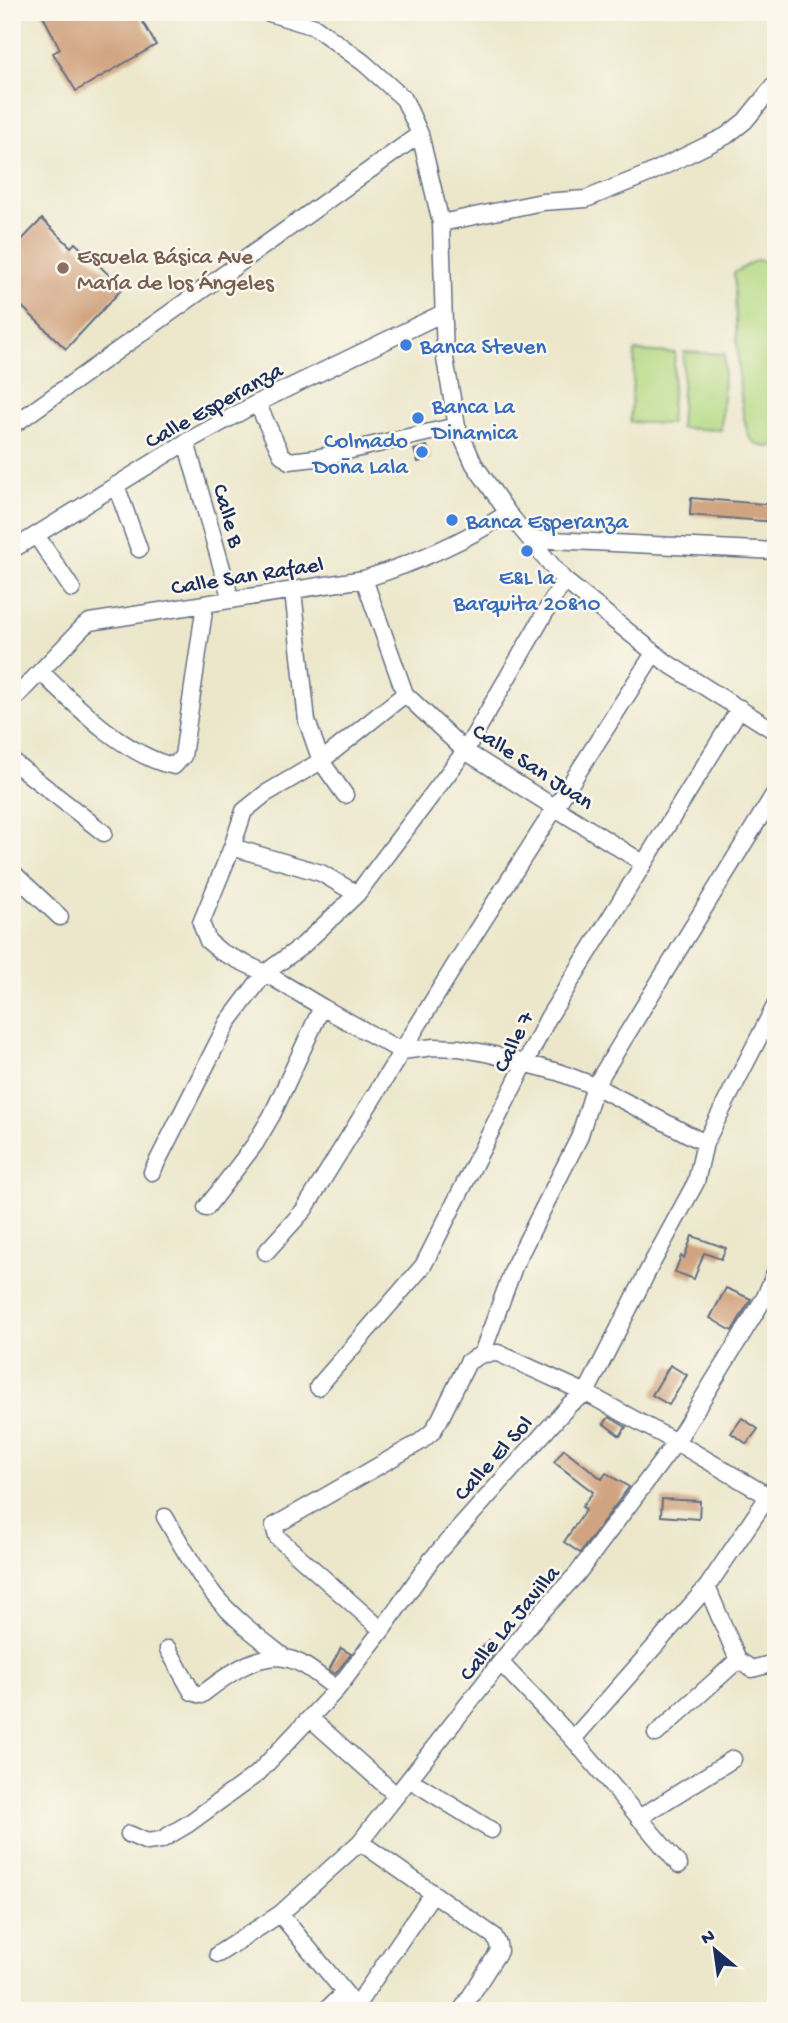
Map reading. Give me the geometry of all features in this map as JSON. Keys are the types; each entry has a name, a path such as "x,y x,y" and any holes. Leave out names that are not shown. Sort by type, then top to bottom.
{"street":[{"path":"266,12 315,27 364,63 404,99 420,134 441,223 445,359 457,426 474,464 508,513 564,580 654,653 776,732"},
{"path":"441,223 542,202 586,199 648,174 726,136 745,121 776,83"},
{"path":"12,426 420,134"},
{"name":"Calle Esperanza","path":"12,550 186,442 257,403 443,313"},
{"path":"257,403 281,454 289,461 316,458 457,426"},
{"name":"Calle B","path":"186,442 231,600"},
{"path":"116,485 139,549"},
{"name":"Calle San Rafael","path":"12,701 90,622 364,579 398,568 473,536 508,513"},
{"path":"36,535 72,589"},
{"path":"531,540 776,551"},
{"name":"Calle San Juan","path":"364,579 405,694 465,751 643,863"},
{"path":"152,1172 228,1022 265,973 302,946 357,894 465,751 564,580"},
{"path":"293,591 307,721 321,761 345,795"},
{"path":"40,672 92,721 158,763 174,766 183,756 205,604"},
{"path":"266,1252 304,1210 401,1051 654,653"},
{"path":"405,694 321,761 265,794 244,811 201,923 208,941 221,952 265,973 401,1051 434,1047 459,1048 558,1072 595,1086 705,1143"},
{"name":"Calle 7","path":"318,1387 423,1266 527,1065 548,1018 740,708"},
{"path":"12,761 104,833"},
{"path":"482,1354 515,1264 579,1139 595,1086 776,791"},
{"path":"232,847 321,873 357,894"},
{"path":"12,872 60,917"},
{"name":"Calle El Sol","path":"129,1834 147,1842 161,1840 188,1824 258,1773 337,1689 431,1560 570,1404 586,1393 696,1182 705,1143 776,1004"},
{"path":"206,1208 261,1134 322,1007"},
{"name":"Calle La Javilla","path":"218,1954 279,1914 360,1842 532,1622 577,1574 676,1442 765,1297 776,1270"},
{"path":"382,1630 277,1536 274,1526 432,1432 468,1362 482,1354 498,1353 586,1393 772,1490 707,1587 573,1739"},
{"path":"165,1517 195,1568 216,1597 241,1622 285,1658 306,1668 337,1689"},
{"path":"707,1587 738,1660 752,1669 770,1664 776,1658"},
{"path":"167,1649 192,1692 201,1695 241,1667 261,1660 285,1658"},
{"path":"656,1734 738,1660"},
{"path":"501,1663 573,1739 679,1865"},
{"path":"311,1719 396,1796"},
{"path":"639,1818 733,1759"},
{"path":"409,1779 491,1830"},
{"path":"360,1842 494,1936 499,1951 461,2011"},
{"path":"279,1914 358,2009 432,1893"},
{"path":"325,2011 344,1993"}],"green space":[{"path":"756,260 776,262 776,447 759,445 751,439 746,428 740,386 734,273"},
{"path":"635,351 675,353 670,424 630,422"},
{"path":"684,352 725,354 721,430 680,428"}],"building":[{"path":"41,12 137,12 156,45 76,91 53,53 60,49"},
{"path":"42,219 71,247 75,243 123,288 66,349 12,297 12,250"},
{"path":"427,446 431,458 418,462 414,450"},
{"path":"691,498 776,505 776,522 690,515"},
{"path":"692,1236 726,1248 721,1259 704,1253 694,1279 675,1272 681,1256 684,1258"},
{"path":"726,1288 751,1299 732,1331 710,1318"},
{"path":"670,1365 687,1375 669,1405 652,1395"},
{"path":"609,1417 626,1427 620,1436 604,1424"},
{"path":"742,1418 758,1429 747,1444 731,1433"},
{"path":"564,1449 602,1479 606,1473 629,1487 580,1553 564,1542 586,1509 582,1507 593,1492 554,1462"},
{"path":"662,1499 700,1501 699,1519 661,1516"},
{"path":"489,1640 498,1648 485,1665 475,1656"},
{"path":"341,1648 351,1654 335,1674 329,1670"}],"place":[{"name":"Escuela Básica Ave María de los Ángeles","path":"63,268"},
{"name":"Banca Steven","path":"406,345"},
{"name":"Banca La Dinamica","path":"418,418"},
{"name":"Colmado Doña Lala","path":"422,452"},
{"name":"Banca Esperanza","path":"452,520"},
{"name":"E&L la Barquita 20&10","path":"527,551"}]}
